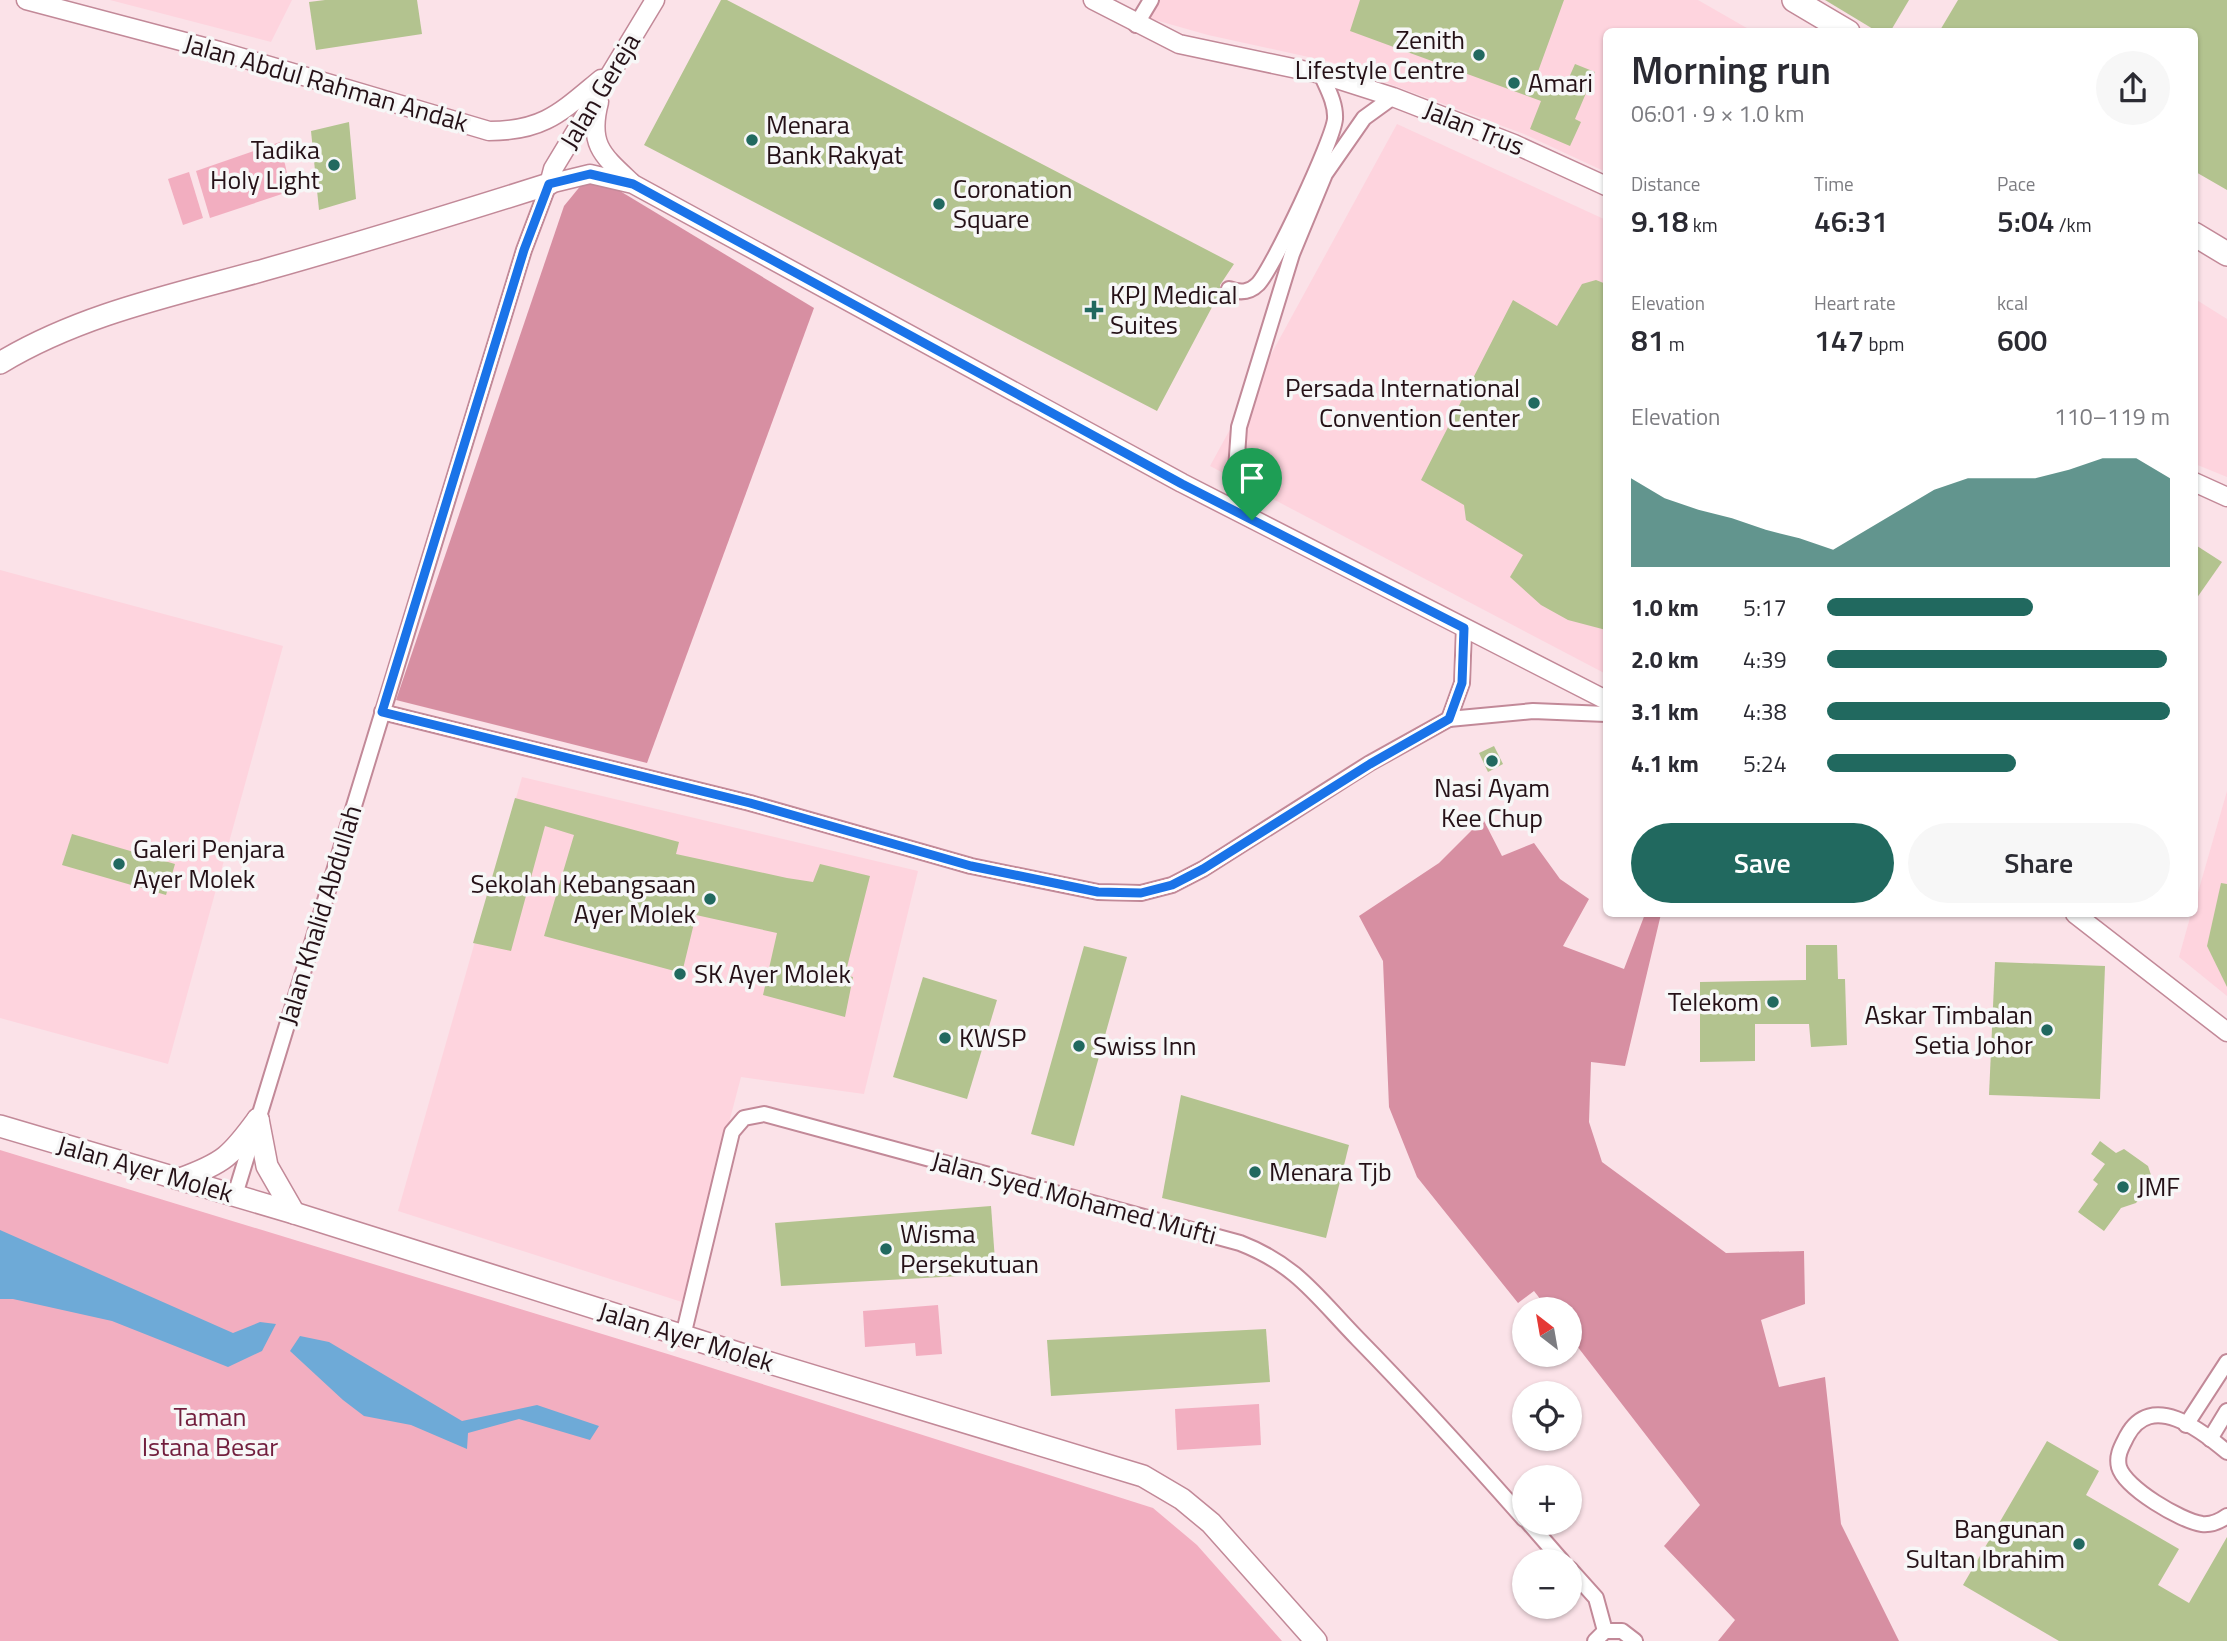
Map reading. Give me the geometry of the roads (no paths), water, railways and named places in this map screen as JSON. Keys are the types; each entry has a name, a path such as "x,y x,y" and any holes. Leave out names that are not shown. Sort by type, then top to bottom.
{"main road":[{"path":"1794,0 1841,28"},
{"path":"0,363 93,318 391,234 549,184"},
{"path":"2198,236 2227,254"},
{"path":"180,1179 209,1168 234,1152 258,1119"},
{"path":"258,1119 267,1166 294,1213"},
{"name":"Jalan Ayer Molek","path":"0,1126 294,1213 683,1336 1143,1476 1182,1499 1210,1523 1316,1641"}],"street":[{"name":"Jalan Abdul Rahman Andak","path":"26,0 219,51 489,131 535,127 561,112 612,69"},
{"name":"Jalan Gereja","path":"549,184 553,169 655,0"},
{"name":"Jalan Trus","path":"1093,0 1136,25 1179,44 1321,74 1393,97 1514,144 1603,185"},
{"path":"1136,25 1151,0"},
{"path":"612,69 593,123 597,141 606,159 633,184 1252,520 1603,698"},
{"path":"1229,289 1239,292 1249,290 1274,263 1333,129 1334,103 1321,74"},
{"path":"1252,520 1236,470 1239,427 1292,254 1325,174 1364,118 1393,97"},
{"path":"549,184 590,174 633,184"},
{"name":"Jalan Khalid Abdullah","path":"235,1195 524,250 549,184"},
{"path":"2198,484 2227,498"},
{"path":"1449,719 1462,683 1464,628"},
{"path":"382,712 750,803 971,866 1098,892 1141,893 1172,885 1203,869 1370,764 1449,719 1533,711 1603,714"},
{"path":"2079,917 2227,1032"},
{"name":"Jalan Syed Mohamed Mufti","path":"683,1336 732,1132 744,1118 764,1114 1240,1243 1269,1254 1291,1269 1384,1365 1512,1506"},
{"path":"2186,1425 2227,1362"},
{"path":"2210,1439 2227,1411"},
{"path":"2227,1452 2169,1415 2155,1414 2142,1419 2130,1431 2119,1452 2119,1468 2131,1485 2187,1521 2206,1524 2227,1516"},
{"name":"Jalan Syed Mohamed Mufti","path":"1539,1535 1551,1549"},
{"path":"1582,1582 1596,1598 1600,1636 1622,1631 1635,1641"}],"water":[{"path":"0,1230 233,1333 260,1322 276,1324 262,1351 228,1367 112,1321 13,1299 0,1299"},
{"path":"300,1336 329,1342 462,1421 537,1405 599,1426 590,1440 519,1419 468,1433 467,1449 411,1425 364,1416 290,1351"}],"place":[{"name":"Zenith Lifestyle Centre","path":"1479,55"},
{"name":"Amari","path":"1514,83"},
{"name":"Menara Bank Rakyat","path":"752,140"},
{"name":"Tadika Holy Light","path":"334,165"},
{"name":"Coronation Square","path":"939,204"},
{"name":"KPJ Medical Suites","path":"1094,310"},
{"name":"Persada International Convention Center","path":"1534,403"},
{"name":"Nasi Ayam Kee Chup","path":"1492,761"},
{"name":"Galeri Penjara Ayer Molek","path":"119,864"},
{"name":"Sekolah Kebangsaan Ayer Molek","path":"710,899"},
{"name":"SK Ayer Molek","path":"680,974"},
{"name":"Telekom","path":"1773,1002"},
{"name":"Askar Timbalan Setia Johor","path":"2047,1030"},
{"name":"KWSP","path":"945,1038"},
{"name":"Swiss Inn","path":"1079,1046"},
{"name":"Menara Tjb","path":"1255,1172"},
{"name":"JMF","path":"2123,1187"},
{"name":"Wisma Persekutuan","path":"886,1249"},
{"name":"Bangunan Sultan Ibrahim","path":"2079,1544"}],"park label":[{"name":"Taman Istana Besar","path":"210,1432"}]}
